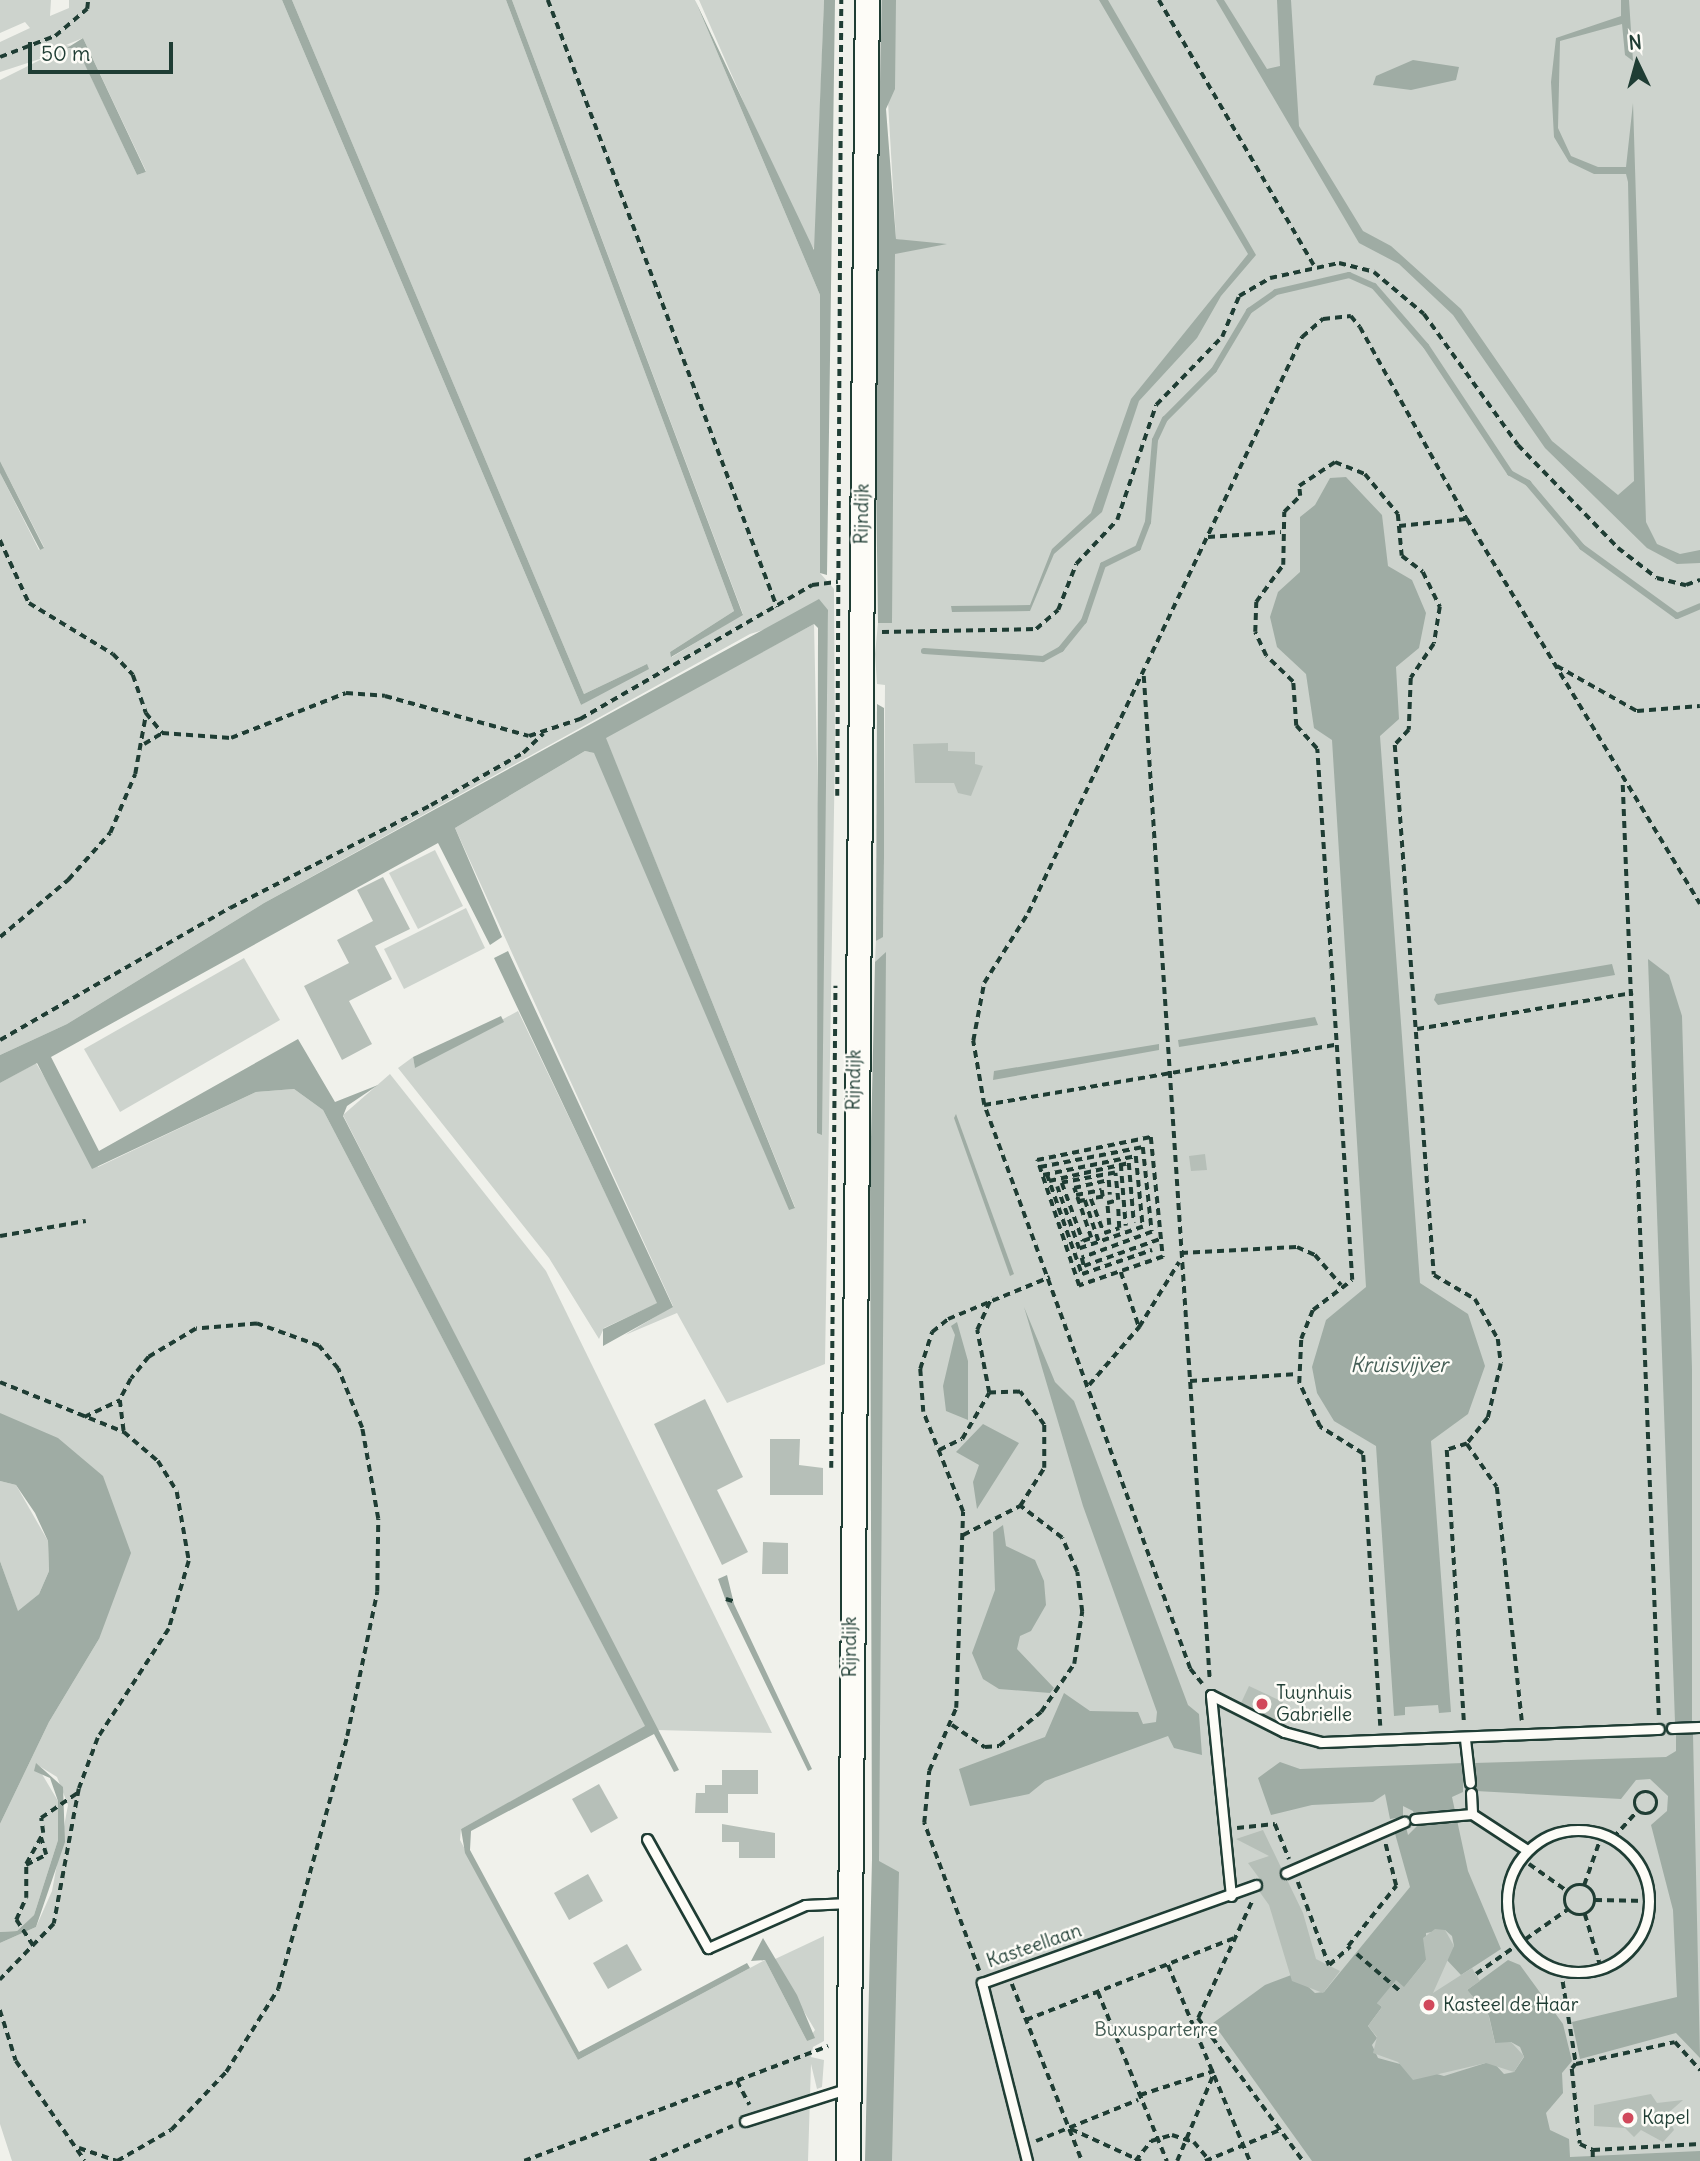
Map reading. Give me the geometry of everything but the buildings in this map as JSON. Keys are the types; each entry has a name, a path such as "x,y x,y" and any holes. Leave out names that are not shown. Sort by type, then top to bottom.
{"street":[{"name":"Rijndijk","path":"848,2161 867,0"}],"lane":[{"path":"1211,1695 1281,1731 1346,1743 1659,1729"},
{"path":"1211,1695 1221,1830 1231,1896"},
{"path":"1672,1728 1699,1727"},
{"path":"1465,1739 1472,1814"},
{"path":"1415,1819 1456,1813 1472,1814 1524,1854"},
{"path":"1290,1872 1386,1827 1404,1822"},
{"path":"1563,1831 1602,1834 1613,1838 1633,1856 1649,1901 1636,1942 1601,1968 1561,1970 1521,1943 1506,1900 1524,1854 1563,1831"},
{"path":"648,1839 708,1948 804,1905 849,1903"},
{"name":"Kasteellaan","path":"1027,2161 982,1983 1256,1885"},
{"path":"745,2121 848,2089"}],"path":[{"path":"0,57 55,36 87,9 88,0"},
{"path":"548,0 777,607"},
{"name":"Rijndijk","path":"837,807 841,0"},
{"path":"1159,0 1314,265"},
{"path":"888,632 1036,629 1058,610 1076,564 1117,520 1156,405 1222,337 1239,296 1314,265 1339,263 1374,272 1424,314 1518,445 1618,548 1657,578 1686,584 1700,580"},
{"path":"1211,1695 1190,1669 1050,1277 984,1105 973,1041 984,983 1028,913 1302,337 1339,314 1360,327 1467,519 1623,782 1700,904"},
{"path":"1380,1728 1363,1454 1320,1427 1306,1407 1298,1374 1301,1339 1313,1310 1341,1285 1352,1280 1317,749 1296,726 1293,682 1266,656 1255,632 1256,602 1283,565 1281,532 1299,486 1335,461 1365,474 1398,513 1402,556 1423,572 1440,607 1434,644 1411,678 1409,730 1395,745 1434,1275 1475,1299 1498,1339 1502,1364 1497,1400 1467,1444 1447,1450 1465,1739"},
{"path":"1399,526 1467,519"},
{"path":"1208,537 1281,532"},
{"path":"0,540 29,603 113,654 133,675 146,713 162,733"},
{"path":"144,744 162,733 231,738 345,693 385,696 529,736 545,732 602,707 812,585 838,582"},
{"path":"1554,664 1637,711 1700,706"},
{"path":"1144,674 1180,1261 1211,1695"},
{"path":"0,937 68,880 110,832 144,744 146,713"},
{"path":"0,1040 489,772 545,732"},
{"path":"1623,782 1659,1729"},
{"name":"Rijndijk","path":"832,1476 836,972"},
{"path":"1417,1029 1633,993"},
{"path":"984,1105 1336,1045"},
{"path":"1045,1174 1079,1286 1163,1257 1151,1137 1037,1160 1040,1167 1045,1174 1049,1181 1082,1274 1152,1250"},
{"path":"1040,1167 1143,1147 1152,1232 1082,1258 1084,1266 1161,1238"},
{"path":"1045,1174 1136,1156 1143,1227 1079,1250 1057,1187"},
{"path":"1049,1181 1129,1163 1134,1223"},
{"path":"1121,1164 1126,1226"},
{"path":"1109,1225 1107,1203 1118,1200 1115,1173 1062,1184 1083,1241 1091,1238 1074,1188 1109,1180 1110,1195"},
{"path":"1076,1195 1102,1190 1103,1197 1091,1199 1104,1233 1119,1228 1118,1209"},
{"path":"1079,1201 1085,1199 1100,1242"},
{"path":"0,1236 86,1222"},
{"path":"1181,1253 1297,1247 1315,1255 1341,1285"},
{"path":"1089,1385 1139,1326 1180,1261"},
{"path":"1121,1271 1139,1326"},
{"path":"982,1983 924,1823 929,1772 951,1725 963,1512 923,1412 923,1351 948,1319 992,1297 1050,1277"},
{"path":"939,1450 962,1439 989,1393 977,1330 992,1297"},
{"path":"79,2148 117,2161 171,2130 205,2099 278,1989 374,1621 378,1549 362,1428 343,1377 319,1346 257,1324 196,1329 149,1357 120,1399 82,1418"},
{"path":"1190,1381 1298,1374"},
{"path":"0,1382 82,1418 124,1432 158,1461 177,1492 189,1561 169,1629 98,1738 79,1792 62,1901 54,1924 0,1980"},
{"path":"963,1535 1020,1506 1044,1468 1044,1425 1020,1392 989,1393"},
{"path":"120,1399 124,1432"},
{"path":"1467,1444 1497,1487 1524,1737"},
{"path":"951,1725 985,1747 999,1746 1052,1701 1073,1664 1082,1612 1077,1573 1062,1538 1020,1506"},
{"path":"726,1599 736,1602"},
{"path":"26,1865 46,1855 41,1839 41,1818 79,1792"},
{"path":"1613,1838 1637,1811 1639,1794 1656,1797 1651,1814 1637,1811"},
{"path":"1221,1830 1275,1824 1290,1872 1329,1965 1349,1947 1396,1886 1386,1827"},
{"path":"1584,1885 1602,1834"},
{"path":"33,1946 16,1920 26,1898 26,1865 41,1839"},
{"path":"1524,1854 1567,1891 1568,1909"},
{"path":"1195,2023 1237,1937 1256,1885"},
{"path":"1567,1891 1584,1885"},
{"path":"1584,1885 1595,1900"},
{"path":"1595,1900 1649,1901"},
{"path":"1585,1914 1595,1900"},
{"path":"1476,1974 1568,1909"},
{"path":"1568,1909 1585,1914"},
{"path":"1585,1914 1601,1968"},
{"path":"1026,2020 1237,1937"},
{"path":"1357,1954 1401,1992"},
{"path":"1168,1965 1195,2023 1250,2161"},
{"path":"1561,1970 1567,2023 1576,2062 1578,2135 1593,2152 1593,2161"},
{"path":"1008,1974 1082,2161"},
{"path":"1098,1992 1167,2161"},
{"path":"0,2010 16,2061 79,2148 85,2161"},
{"path":"1198,2018 1303,2161"},
{"path":"524,2161 828,2046 828,2033"},
{"path":"1576,2062 1675,2042 1700,2070"},
{"path":"1023,2146 1214,2071"},
{"path":"1177,2161 1214,2071"},
{"path":"737,2080 756,2116"},
{"path":"650,2161 745,2121"},
{"path":"1069,2128 1137,2160 1157,2138 1187,2138 1208,2160 1280,2130"},
{"path":"1593,2152 1700,2144"}],"green space":[{"path":"0,0 51,0 50,16 69,8 69,0 282,0 581,705 647,664 584,694 292,0 506,0 734,611 670,652 672,657 743,614 512,0 695,0 820,295 820,573 834,589 835,750 825,1364 727,1403 677,1313 625,1335 673,1306 455,828 585,751 595,753 789,1209 795,1207 605,737 814,624 819,849 828,610 750,634 264,903 67,1024 0,1055 0,473 39,550 44,547 0,461 0,80 46,57 0,72 0,42 30,28 25,22 0,33","holes":["83,38 146,172 137,175 77,47 66,45"]},
{"path":"699,0 824,0 815,250 799,229"},
{"name":"Kasteel de Haar","path":"879,0 1700,0 1700,2161 879,2161 875,962 876,941 883,936 885,685 877,684 875,654 878,623 892,623 890,361 895,253 902,240 896,239 888,102 878,94"},
{"path":"435,850 463,906 418,929 389,873"},
{"path":"466,908 485,948 404,989 384,949"},
{"path":"244,958 280,1020 120,1112 84,1049"},
{"path":"518,1011 658,1303 604,1328 599,1339 549,1258 398,1068 413,1057 415,1067"},
{"path":"36,1063 98,1167 256,1092 294,1089 323,1110 646,1727 461,1829 460,1840 578,2060 765,1960 807,2041 815,2030 773,1960 824,1936 824,2041 813,2047 811,2057 824,2060 822,2087 817,2089 811,2064 808,2161 12,2161 0,2124 0,1943 36,1927 52,1891 68,1805 57,1777 36,1764 58,1801 58,1840 34,1915 17,1931 0,1932 0,1824 49,1722 99,1639 0,1413 0,1083"},
{"path":"390,1074 546,1271 772,1733 656,1730 343,1115"},
{"path":"0,1481 16,1485 48,1541 49,1571 39,1594 18,1612 0,1561"}],"water":[{"path":"282,0 292,0 584,694 647,664 649,669 581,705"},
{"path":"506,0 512,0 743,615 671,657 670,652 734,611"},
{"path":"695,0 814,250 824,0 835,0 827,575 820,573 820,295"},
{"path":"882,0 896,0 895,89 886,109 896,239 947,244 895,254 892,623 878,623 874,330"},
{"path":"1099,0 1108,0 1256,255 1221,296 1197,338 1139,401 1102,512 1054,554 1030,611 952,612 951,606 1030,605 1052,549 1091,513 1131,399 1248,254"},
{"path":"1216,0 1224,0 1267,69 1280,66 1277,0 1291,0 1299,126 1363,231 1391,246 1461,309 1552,441 1618,495 1634,481 1628,182 1626,174 1594,174 1569,162 1554,137 1551,82 1556,38 1621,16 1621,0 1629,0 1633,61 1625,55 1622,24 1560,41 1558,128 1571,156 1598,167 1626,167 1633,103 1646,522 1657,544 1680,554 1700,550 1700,563 1677,564 1647,548 1545,448 1453,315 1399,264 1359,243"},
{"path":"83,38 146,172 137,175 77,48 67,48"},
{"path":"1413,60 1459,67 1456,80 1411,90 1373,85 1376,76"},
{"path":"0,461 44,548 40,550 0,473"},
{"name":"Kruisvijver","path":"1346,477 1382,515 1388,566 1412,580 1426,613 1419,648 1396,667 1399,719 1380,736 1420,1283 1468,1314 1485,1366 1468,1414 1431,1441 1451,1712 1439,1713 1438,1705 1405,1707 1405,1715 1394,1716 1376,1446 1334,1421 1317,1393 1312,1367 1326,1320 1366,1287 1332,740 1314,728 1306,674 1277,647 1270,617 1278,592 1300,572 1300,517 1315,505 1330,478"},
{"path":"819,599 828,610 822,1135 817,1133 818,628 814,624 606,738 795,1208 789,1210 594,753 585,751 455,828 502,937 490,945 438,843 51,1057 99,1151 298,1039 335,1102 378,1085 347,1106 343,1116 679,1770 674,1772 654,1734 471,1831 470,1850 579,2052 747,1963 750,1968 578,2060 465,1853 461,1829 645,1726 323,1110 294,1089 256,1092 92,1169 37,1063 0,1083 0,1055 67,1024 264,903"},
{"path":"877,704 884,708 884,857 883,937 876,941"},
{"path":"508,951 673,1307 603,1346 603,1329 657,1303 494,958"},
{"path":"886,952 879,1861 899,1872 892,2161 865,2161 872,1859 870,1182 875,962"},
{"path":"1648,959 1669,975 1682,1016 1692,1369 1692,1721 1675,1722"},
{"path":"1612,964 1615,975 1438,1005 1434,1000 1436,994"},
{"path":"501,1016 504,1022 415,1068 413,1057"},
{"path":"1315,1017 1318,1025 1179,1047 1178,1040"},
{"path":"1159,1044 1159,1050 993,1080 994,1071"},
{"path":"956,1114 1014,1274 1010,1276 954,1118"},
{"path":"1024,1307 1055,1382 1074,1401 1188,1705 1199,1714 1202,1755 1174,1748 1168,1736 1045,1781 1029,1794 970,1806 959,1769 1045,1737 1064,1693 1090,1711 1138,1712 1143,1724 1156,1722 1157,1712 1083,1506"},
{"path":"957,1322 968,1361 968,1420 946,1411 943,1386 955,1335 951,1326"},
{"path":"0,1413 58,1438 103,1476 131,1553 99,1639 49,1722 0,1824 0,1561 18,1611 39,1594 49,1571 48,1541 35,1513 16,1485 0,1481"},
{"path":"983,1424 1019,1443 977,1509 973,1482 979,1465 956,1452"},
{"path":"1003,1525 1006,1546 1035,1560 1044,1581 1046,1605 1031,1631 1020,1636 1017,1649 1054,1688 1050,1693 999,1689 983,1679 972,1653 995,1590 993,1532"},
{"path":"727,1575 734,1604 812,1769 808,1771 727,1604 718,1579"},
{"path":"1693,1734 1700,2058 1676,2033 1580,2059 1572,2022 1677,1997 1673,1910 1651,1825 1667,1811 1668,1796 1650,1779 1636,1780 1621,1799 1476,1791 1474,1763 1666,1757 1676,1751 1676,1735"},
{"path":"1280,1762 1300,1769 1463,1763 1463,1792 1452,1797 1468,1871 1501,1949 1461,1975 1445,1958 1454,1946 1452,1936 1445,1930 1426,1933 1426,1960 1396,1998 1377,2003 1382,2007 1368,2026 1377,2038 1372,2045 1378,2058 1444,2076 1492,2061 1504,2074 1514,2072 1524,2057 1520,2047 1511,2042 1496,2047 1489,2016 1467,1990 1508,1960 1520,1965 1563,2024 1572,2061 1562,2073 1563,2093 1546,2113 1550,2130 1569,2139 1570,2157 1700,2151 1700,2161 1312,2161 1213,2023 1265,1985 1294,1974 1315,1993 1324,1992 1410,1887 1394,1830 1406,1827 1408,1835 1417,1826 1413,1811 1403,1806 1403,1817 1390,1819 1385,1794 1373,1802 1312,1805 1271,1815 1258,1778"},
{"path":"36,1763 63,1787 65,1842 36,1927 0,1943 0,1932 17,1931 34,1915 58,1840 58,1801 50,1778 34,1771"},
{"path":"763,1938 797,1995 815,2038 807,2041 765,1960 751,1961"}],"waterway":[{"path":"924,651 1043,659 1061,649 1084,621 1103,565 1138,548 1148,522 1155,440 1165,419 1214,370 1249,311 1276,292 1349,275 1374,286 1426,346 1510,473 1528,483 1582,547 1677,616 1700,606"}],"place":[{"name":"Tuynhuis Gabrielle","path":"1262,1704"},
{"name":"Kasteel de Haar","path":"1429,2005"},
{"name":"Kapel","path":"1628,2118"}],"park label":[{"name":"Buxusparterre","path":"1156,2030"}]}
